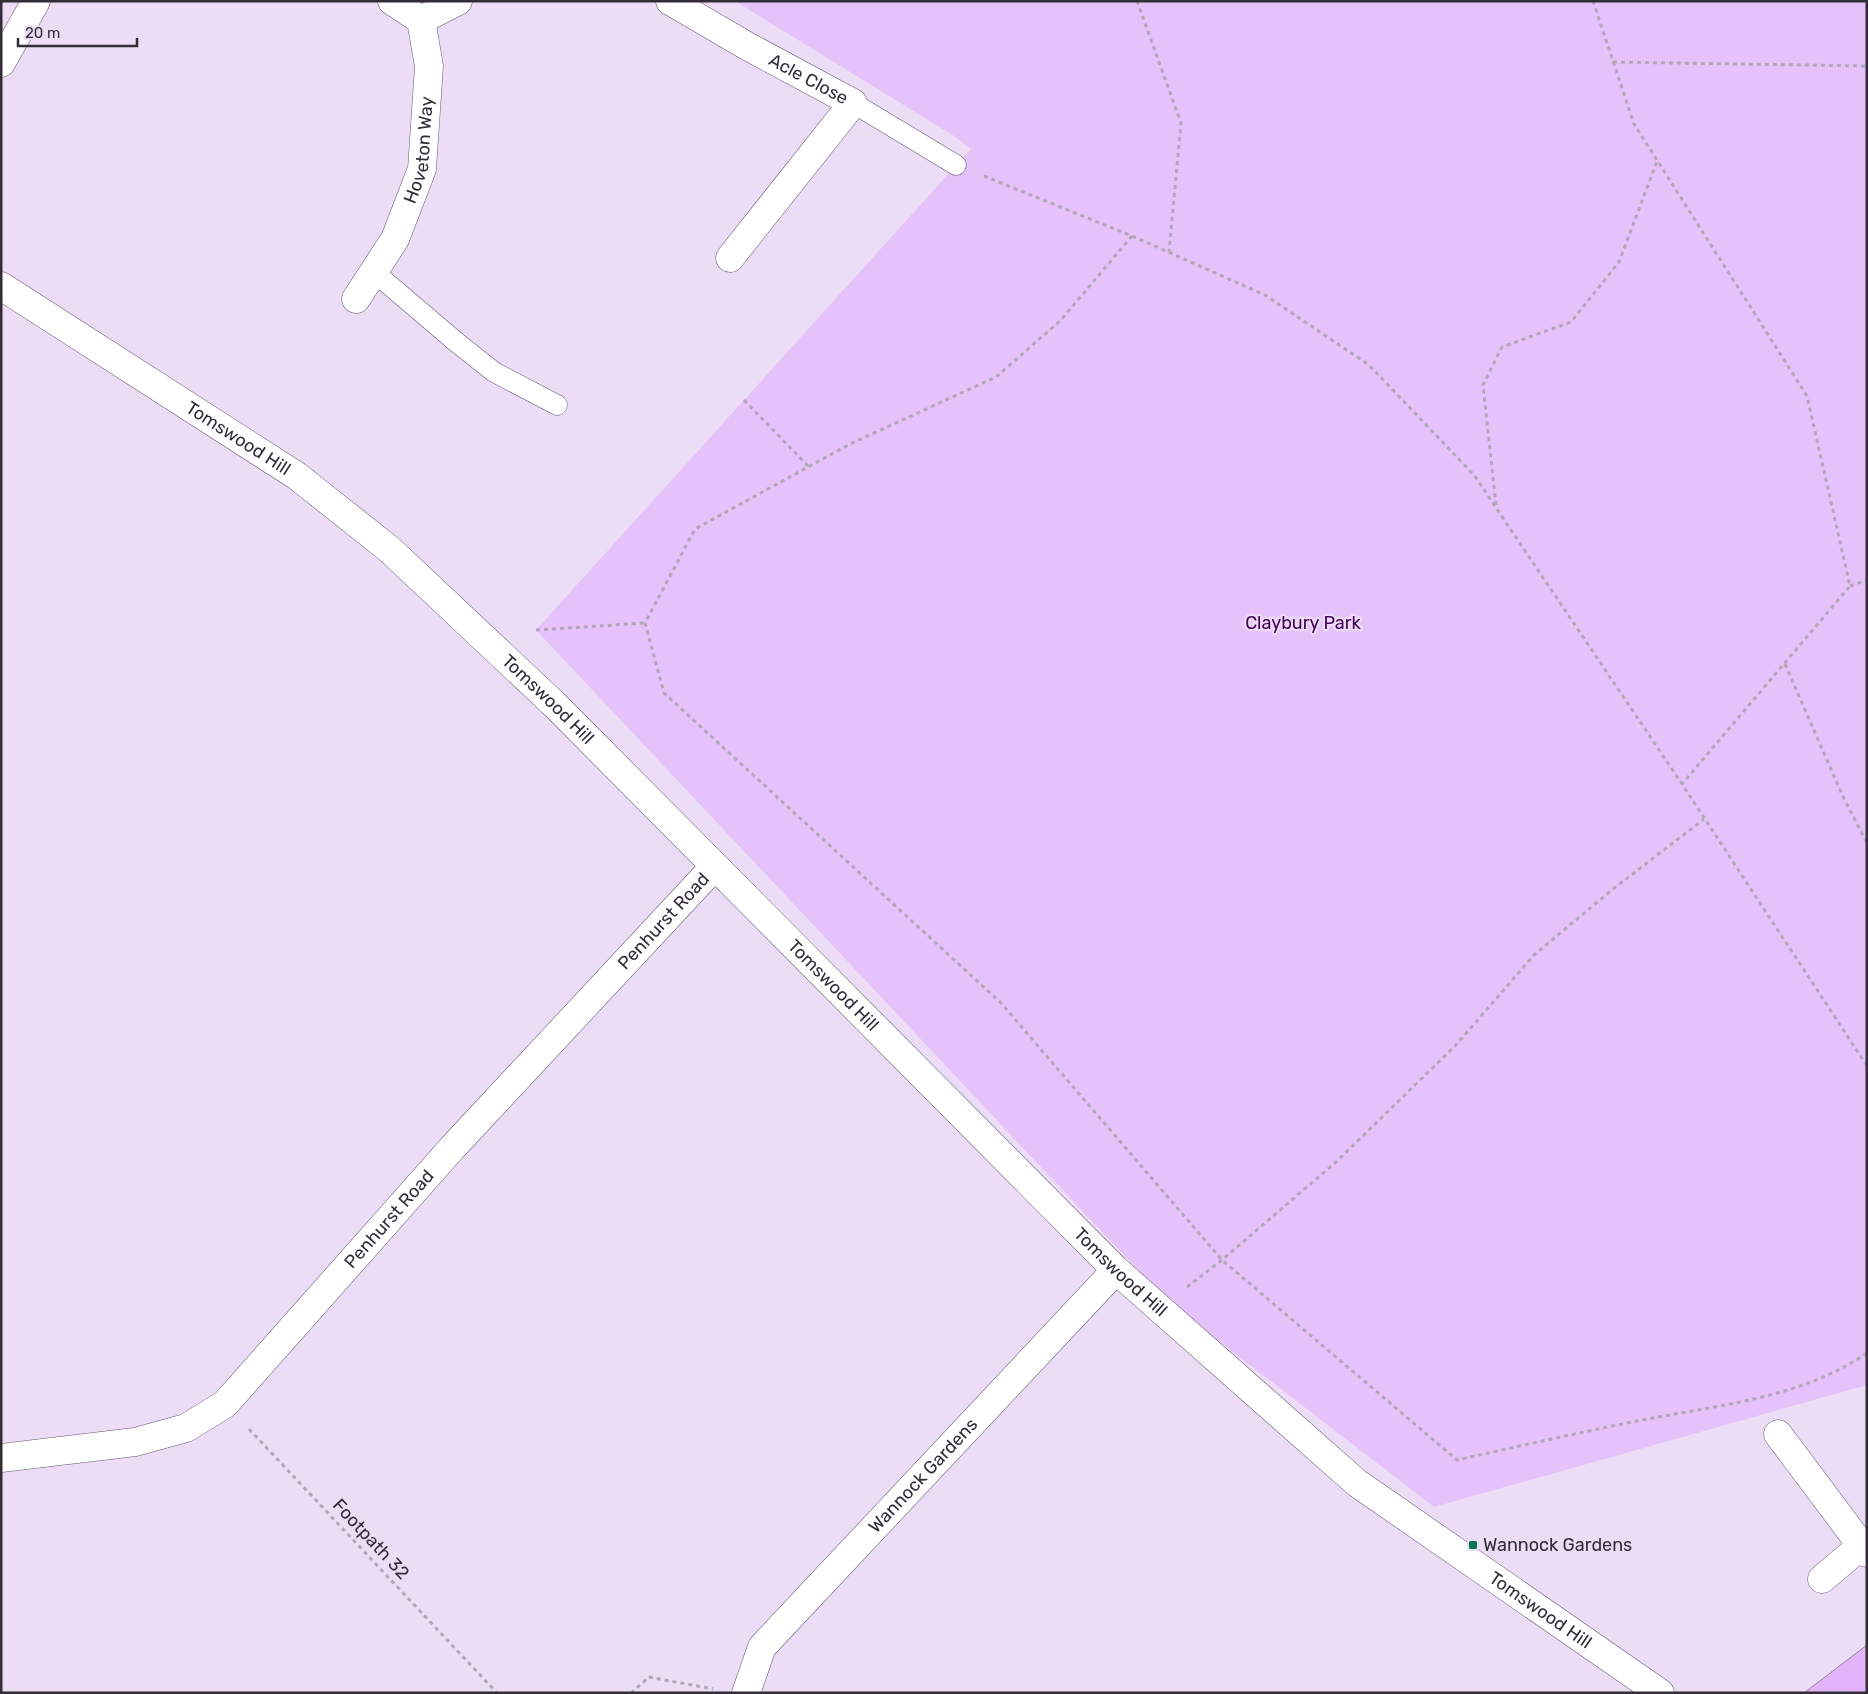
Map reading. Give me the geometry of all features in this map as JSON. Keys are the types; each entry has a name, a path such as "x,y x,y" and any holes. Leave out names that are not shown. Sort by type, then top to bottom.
{"street":[{"path":"1,63 36,1"},
{"path":"392,1 420,20 458,1"},
{"name":"Acle Close","path":"670,1 747,46 853,103 730,258"},
{"name":"Hoveton Way","path":"356,299 395,240 422,169 429,66 420,20"},
{"name":"Tomswood Hill","path":"1,286 297,476 389,548 555,705 1116,1270 1164,1314 1357,1484 1660,1693"},
{"name":"Penhurst Road","path":"1,1458 135,1442 186,1428 225,1404 453,1147 715,866"},
{"name":"Wannock Gardens","path":"746,1693 762,1647 1116,1270"},
{"path":"1778,1434 1864,1549 1822,1579"}],"lane":[{"path":"853,103 956,165"},
{"path":"374,272 494,372 556,405"}],"path":[{"path":"1137,1 1181,124 1169,252"},
{"path":"1593,1 1634,124 1807,396 1850,586"},
{"path":"1613,62 1867,66"},
{"path":"1496,508 1483,385 1502,347 1571,322 1619,262 1657,161"},
{"path":"956,165 1132,236 1265,295 1369,365 1474,475 1682,784 1867,1066"},
{"path":"1132,236 1060,320 996,377 850,444 695,528 645,623 664,693 1001,1003 1222,1260 1457,1460 1632,1422 1769,1396 1847,1367 1867,1353"},
{"path":"744,400 808,468"},
{"path":"1682,784 1850,586 1867,580"},
{"path":"536,630 645,623"},
{"path":"1785,663 1844,799 1867,843"},
{"path":"1164,1314 1168,1302 1222,1260 1336,1162 1455,1046 1534,955 1613,889 1704,819"},
{"name":"Footpath 32","path":"225,1404 497,1693"},
{"path":"631,1693 649,1677 716,1689"}],"green space":[{"name":"Claybury Park","path":"735,1 1867,1 1867,1385 1434,1507 1168,1302 536,630 971,149 954,136"}],"building":[{"path":"1867,1645 1867,1693 1804,1693"}],"place":[{"name":"Wannock Gardens","path":"1473,1545"}]}
